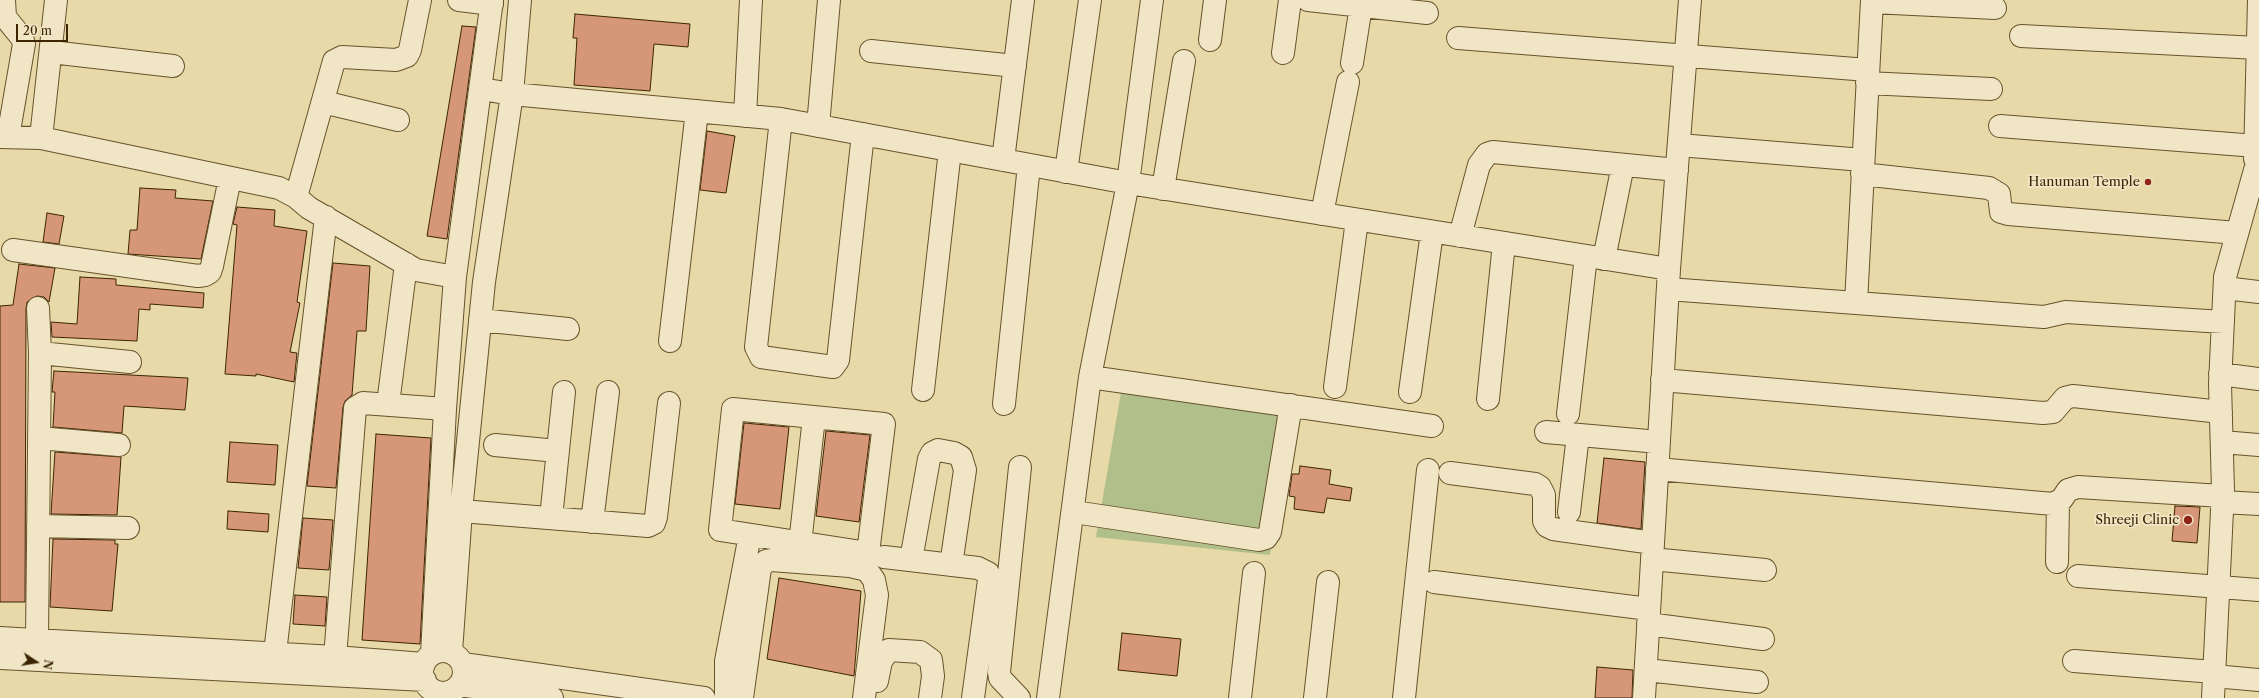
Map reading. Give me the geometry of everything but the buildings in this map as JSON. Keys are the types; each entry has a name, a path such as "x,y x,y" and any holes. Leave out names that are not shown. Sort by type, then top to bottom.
{"street":[{"path":"4,0 5,24 22,38 24,44 4,137 41,138 279,188 296,197 309,208 416,270 455,277"},
{"path":"41,138 56,0"},
{"path":"296,197 334,61 338,58 396,60 407,56 410,50 420,0"},
{"path":"441,678 445,408 455,277 492,2 459,0"},
{"path":"441,678 461,511 484,282 512,94 520,0"},
{"path":"745,116 751,0"},
{"path":"818,126 829,0"},
{"path":"1003,160 1023,0"},
{"path":"1066,172 1090,0"},
{"path":"1048,698 1074,512 1090,377 1128,183 1152,0"},
{"path":"1210,40 1215,0"},
{"path":"1283,53 1290,0"},
{"path":"1308,0 1427,13"},
{"path":"1644,698 1668,279 1690,0"},
{"path":"2213,698 2222,499 2220,374 2224,288 2225,277 2237,233 2257,171 2256,146 2259,0"},
{"path":"1856,303 1872,1 1995,8"},
{"path":"1322,214 1350,73 1361,6"},
{"path":"2021,36 2258,60"},
{"path":"1458,38 1686,56 1867,77 1991,89"},
{"path":"871,51 1015,66"},
{"path":"51,52 173,66"},
{"path":"1163,189 1184,61"},
{"path":"481,89 512,94 781,119 1163,189 1595,257 1668,279 1856,303 2044,317 2066,312 2223,322"},
{"path":"323,102 398,120"},
{"path":"670,341 697,110"},
{"path":"781,119 756,347 761,357 833,366 838,360 863,134"},
{"path":"2000,126 2256,146"},
{"path":"1679,145 1863,167 1989,188 1999,194 2001,212 2008,214 2237,233"},
{"path":"923,390 950,150"},
{"path":"1460,236 1479,165 1487,154 1493,152 1677,170"},
{"path":"1004,404 1029,165"},
{"path":"1568,414 1595,257 1623,165"},
{"path":"13,250 205,276 210,272 212,266 230,178"},
{"path":"275,653 326,217"},
{"path":"1335,387 1357,220"},
{"path":"1410,392 1432,232"},
{"path":"1488,399 1504,243"},
{"path":"388,404 406,264"},
{"path":"2224,288 2259,292"},
{"path":"37,639 40,353 38,308"},
{"path":"480,320 568,328"},
{"path":"40,353 130,362"},
{"path":"2220,374 2259,379"},
{"path":"1090,377 1432,426"},
{"path":"1662,380 2042,413 2053,412 2065,398 2073,396 2221,412"},
{"path":"551,518 564,392"},
{"path":"592,522 608,392"},
{"path":"335,656 355,408 363,403 445,408"},
{"path":"461,511 641,526 654,523 669,403"},
{"path":"1074,512 1259,540 1266,538 1270,532 1291,405"},
{"path":"733,409 814,418 884,424 868,553 800,544 720,530 733,409"},
{"path":"800,544 814,418"},
{"path":"1546,432 1659,442"},
{"path":"1569,512 1578,435"},
{"path":"39,438 119,445"},
{"path":"2222,442 2259,445"},
{"path":"495,445 557,451"},
{"path":"911,560 929,459 932,453 938,450 954,453 960,457 965,470 951,565"},
{"path":"1019,698 1000,678 999,672 1020,467"},
{"path":"1657,469 2053,504 2058,502 2068,490 2078,487 2222,499 2259,504"},
{"path":"1404,698 1428,470"},
{"path":"1450,473 1535,484 1540,487 1544,495 1544,521 1547,526 1553,529 1652,551 1765,570"},
{"path":"2057,562 2058,502"},
{"path":"38,526 128,528"},
{"path":"726,698 726,661 750,535"},
{"path":"884,557 951,565 983,570 988,573 989,580 973,698"},
{"path":"742,698 760,568 766,561 771,560 850,566 867,570 874,580 878,594 864,698"},
{"path":"1240,698 1254,573"},
{"path":"2078,576 2259,590"},
{"path":"1315,698 1328,582"},
{"path":"1434,582 1649,616 1763,639"},
{"path":"0,638 335,656 441,678 552,698"},
{"path":"875,698 881,661 889,650 897,649 920,652 931,660 933,676 930,698"},
{"path":"0,658 441,678 704,698"},
{"path":"2074,661 2214,674 2259,680"},
{"path":"1646,670 1757,682"}],"green space":[{"path":"1124,375 1290,396 1270,555 1096,537"}],"place":[{"name":"Hanuman Temple","path":"2148,182"},
{"name":"Shreeji Clinic","path":"2188,520"}]}
